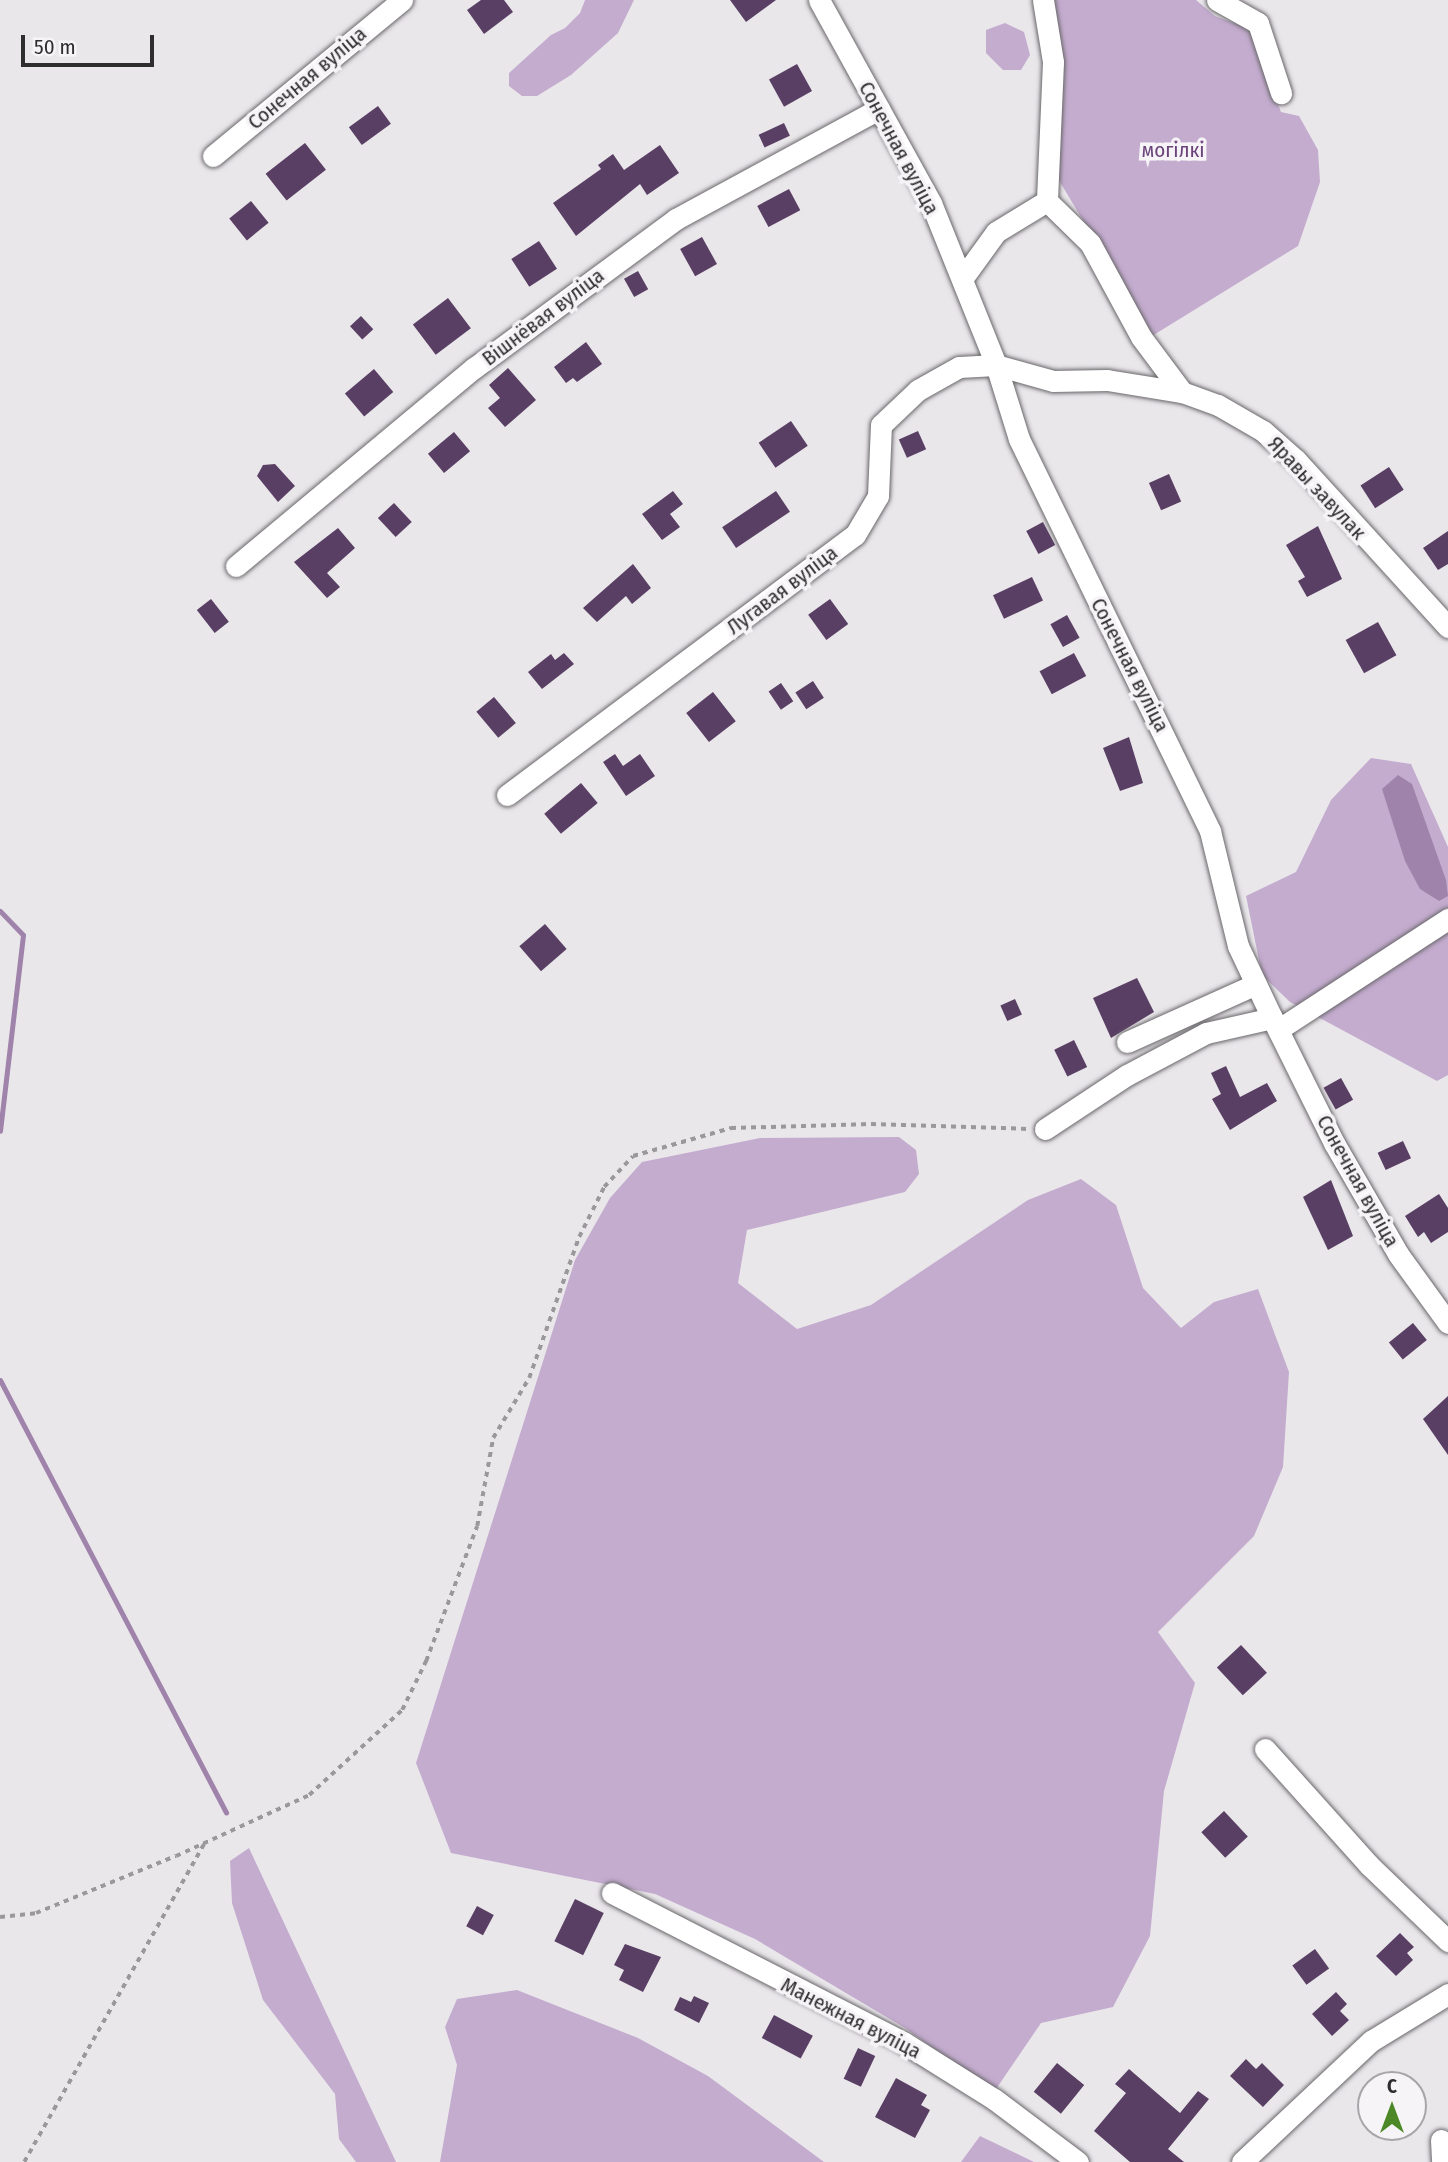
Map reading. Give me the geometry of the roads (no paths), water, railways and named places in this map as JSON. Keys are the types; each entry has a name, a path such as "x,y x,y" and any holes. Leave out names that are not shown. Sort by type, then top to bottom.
{"street":[{"name":"Сонечная вуліца","path":"213,156 402,0"},
{"name":"Сонечная вуліца","path":"819,0 931,203 996,365 1019,439 1210,831 1238,946 1275,1024 1334,1143 1398,1254 1448,1323"},
{"path":"1043,0 1053,62 1047,201 1090,243 1141,337 1182,392"},
{"path":"1217,0 1258,23 1281,93"},
{"name":"Вішнёвая вуліца","path":"236,566 474,368 676,219 879,110"},
{"path":"962,279 996,232 1047,201"},
{"name":"Яравы завулак","path":"996,365 1053,381 1107,380 1182,392 1218,405 1263,430 1296,460 1448,627"},
{"name":"Лугавая вуліца","path":"507,795 855,535 878,496 881,425 918,390 958,367 996,365"},
{"path":"1045,1129 1126,1075 1206,1033 1275,1024 1448,919"},
{"path":"1126,1042 1256,984"},
{"path":"1265,1749 1369,1865 1448,1941"},
{"name":"Манежная вуліца","path":"612,1893 903,2042 994,2099 1078,2162"},
{"path":"1242,2162 1371,2041 1448,1994"},
{"path":"1441,2140 1442,2162"}],"waterway":[{"path":"0,911 23,935 0,1131"},
{"path":"0,1380 226,1812"}],"park label":[{"name":"могілкі","path":"1173,150"}]}
